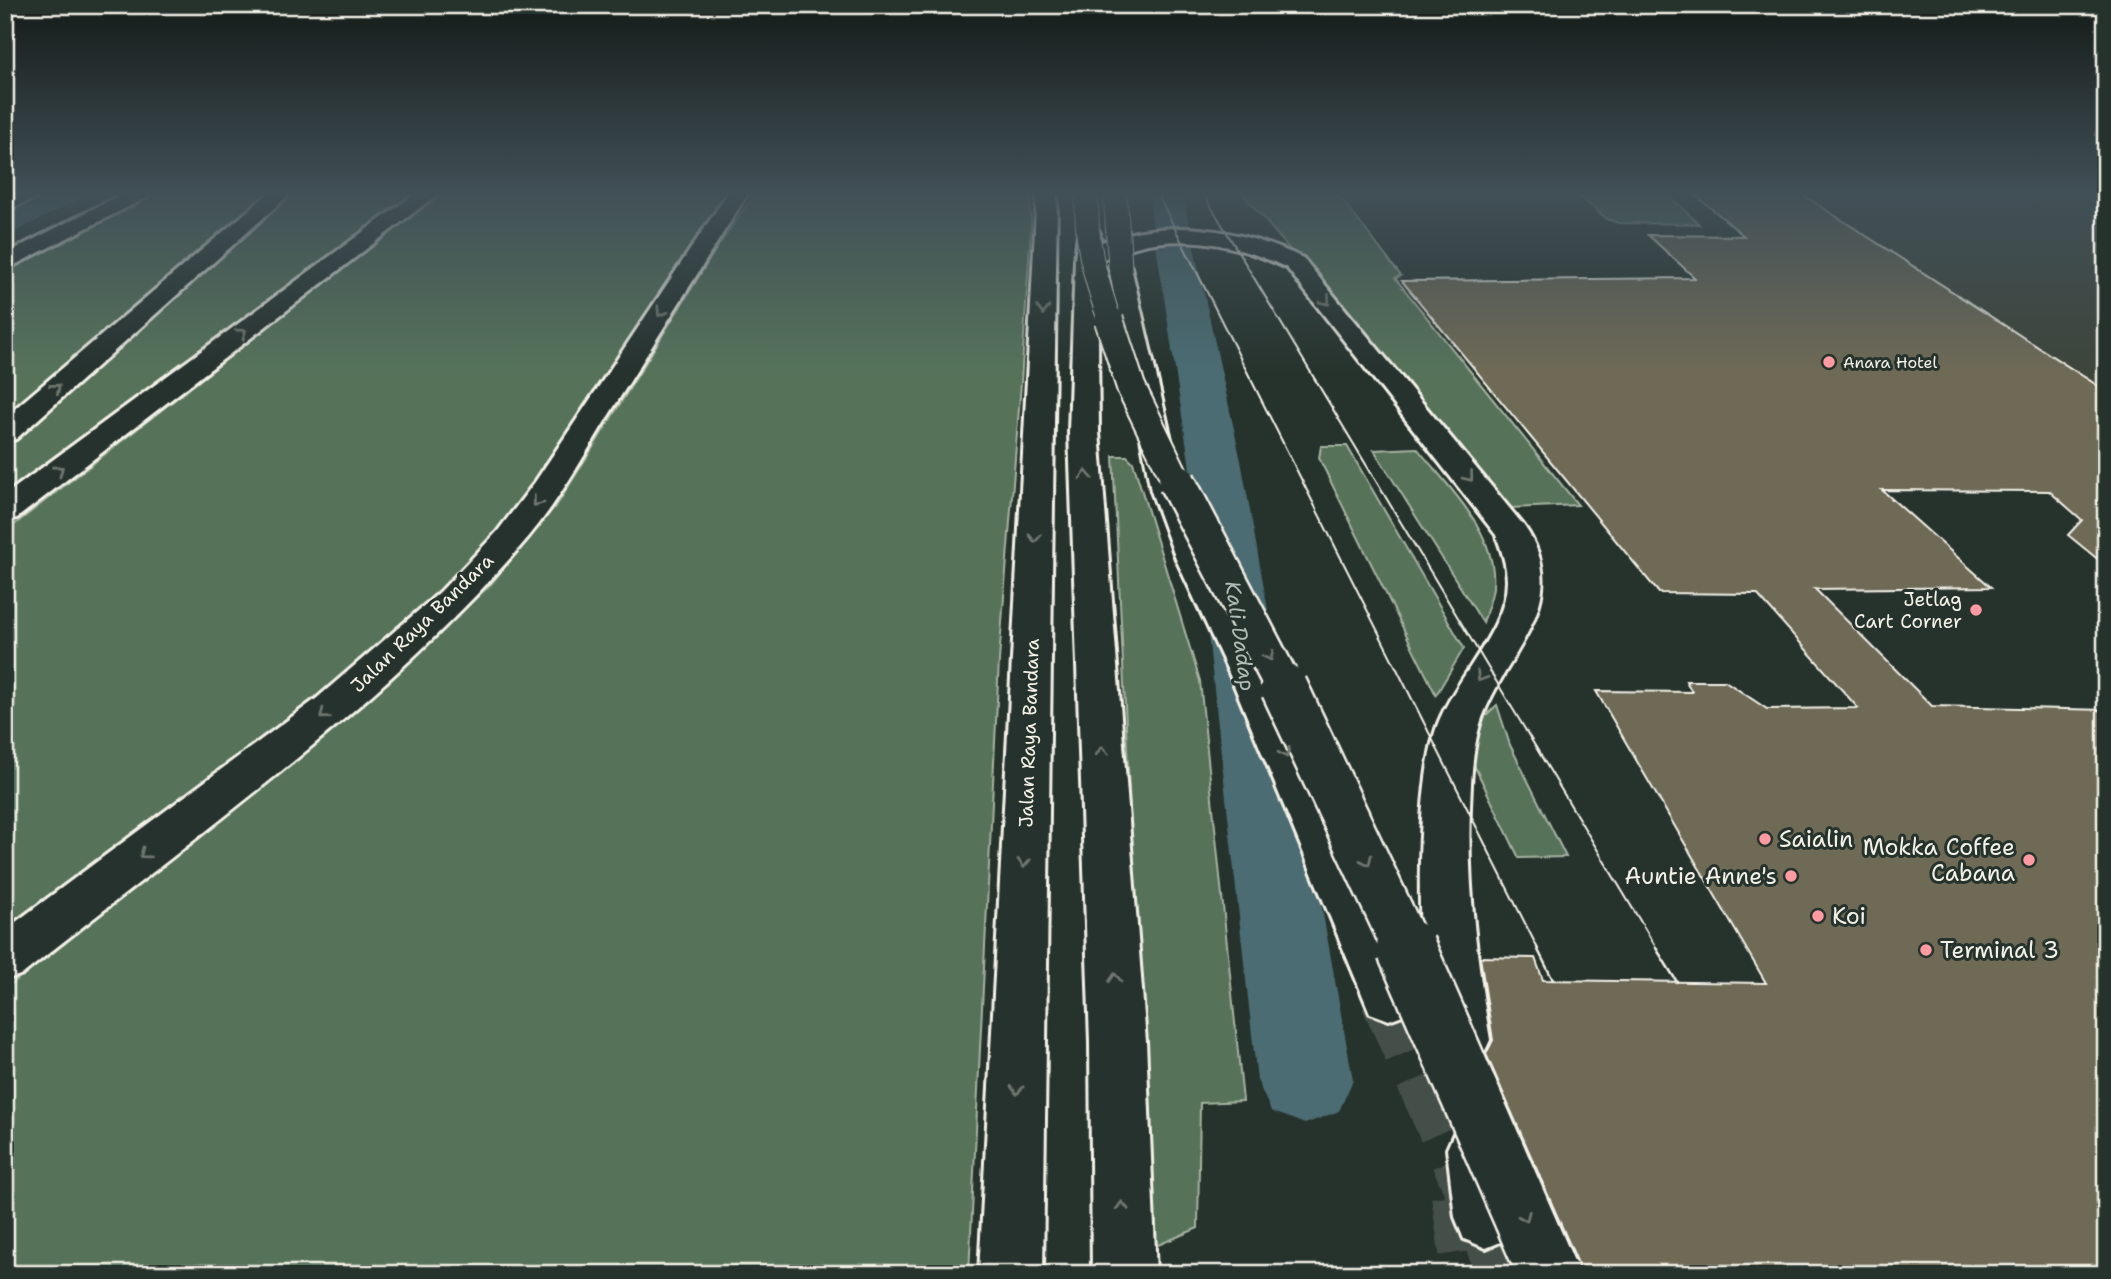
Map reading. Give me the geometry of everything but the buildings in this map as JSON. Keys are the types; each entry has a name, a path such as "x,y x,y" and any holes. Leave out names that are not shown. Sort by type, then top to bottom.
{"street":[{"path":"5,263 25,253"},
{"path":"5,433 212,253"},
{"path":"5,511 349,253"},
{"name":"Jalan Raya Bandara","path":"5,960 282,750 363,683 474,576 509,538 554,480 700,253"},
{"name":"Jalan Raya Bandara","path":"1011,1274 1045,253"},
{"path":"1087,253 1084,432 1118,1042 1124,1274"},
{"path":"1090,253 1093,274 1136,398 1150,430 1273,664 1391,911 1548,1274"},
{"path":"1086,260 1096,253"},
{"path":"1119,253 1167,491 1194,559 1249,673 1389,997"},
{"path":"1273,253 1295,263 1486,497 1513,533 1520,556 1525,585 1521,607 1512,628 1475,688 1460,721 1451,757 1447,825 1447,933 1486,1217"}],"shaded area":[{"path":"1764,253 2106,253 2106,566 2068,534 2082,519"}],"green space":[{"path":"42,253 337,253 136,402 5,494 5,272"},
{"path":"363,253 693,253 527,497 462,572 375,655 5,947 5,532"},
{"path":"714,253 1029,253 999,660 969,1274 5,1274 5,989 280,772 378,691 491,584 559,502"},
{"path":"1293,253 1383,253 1401,276 1395,278 1578,505 1509,508"},
{"path":"1321,446 1347,446 1464,648 1436,695 1319,458"},
{"path":"1417,448 1456,495 1479,529 1488,548 1493,587 1483,623 1374,450"},
{"path":"1113,456 1127,456 1133,462 1200,681 1243,1101 1200,1103 1198,1228 1151,1248"},
{"path":"1497,705 1510,745 1566,857 1519,858 1473,763 1478,728 1485,716"}],"waterway":[{"name":"Kali Dadap","path":"1176,253 1215,461 1305,1080"}],"tunnel":[{"path":"1389,997 1486,1217 1505,1274"},
{"path":"1460,1194 1470,1264 1469,1274"}],"tram line":[{"path":"1187,253 1538,949"},
{"path":"1239,253 1657,949"},
{"path":"1537,948 1553,980"},
{"path":"1656,948 1677,982"}],"place":[{"name":"Anara Hotel","path":"1829,362"},
{"name":"Jetlag Cart Corner","path":"1976,610"},
{"name":"Saialin","path":"1765,839"},
{"name":"Mokka Coffee Cabana","path":"2029,860"},
{"name":"Auntie Anne's","path":"1791,876"},
{"name":"Koi","path":"1818,916"},
{"name":"Terminal 3","path":"1926,950"}]}
